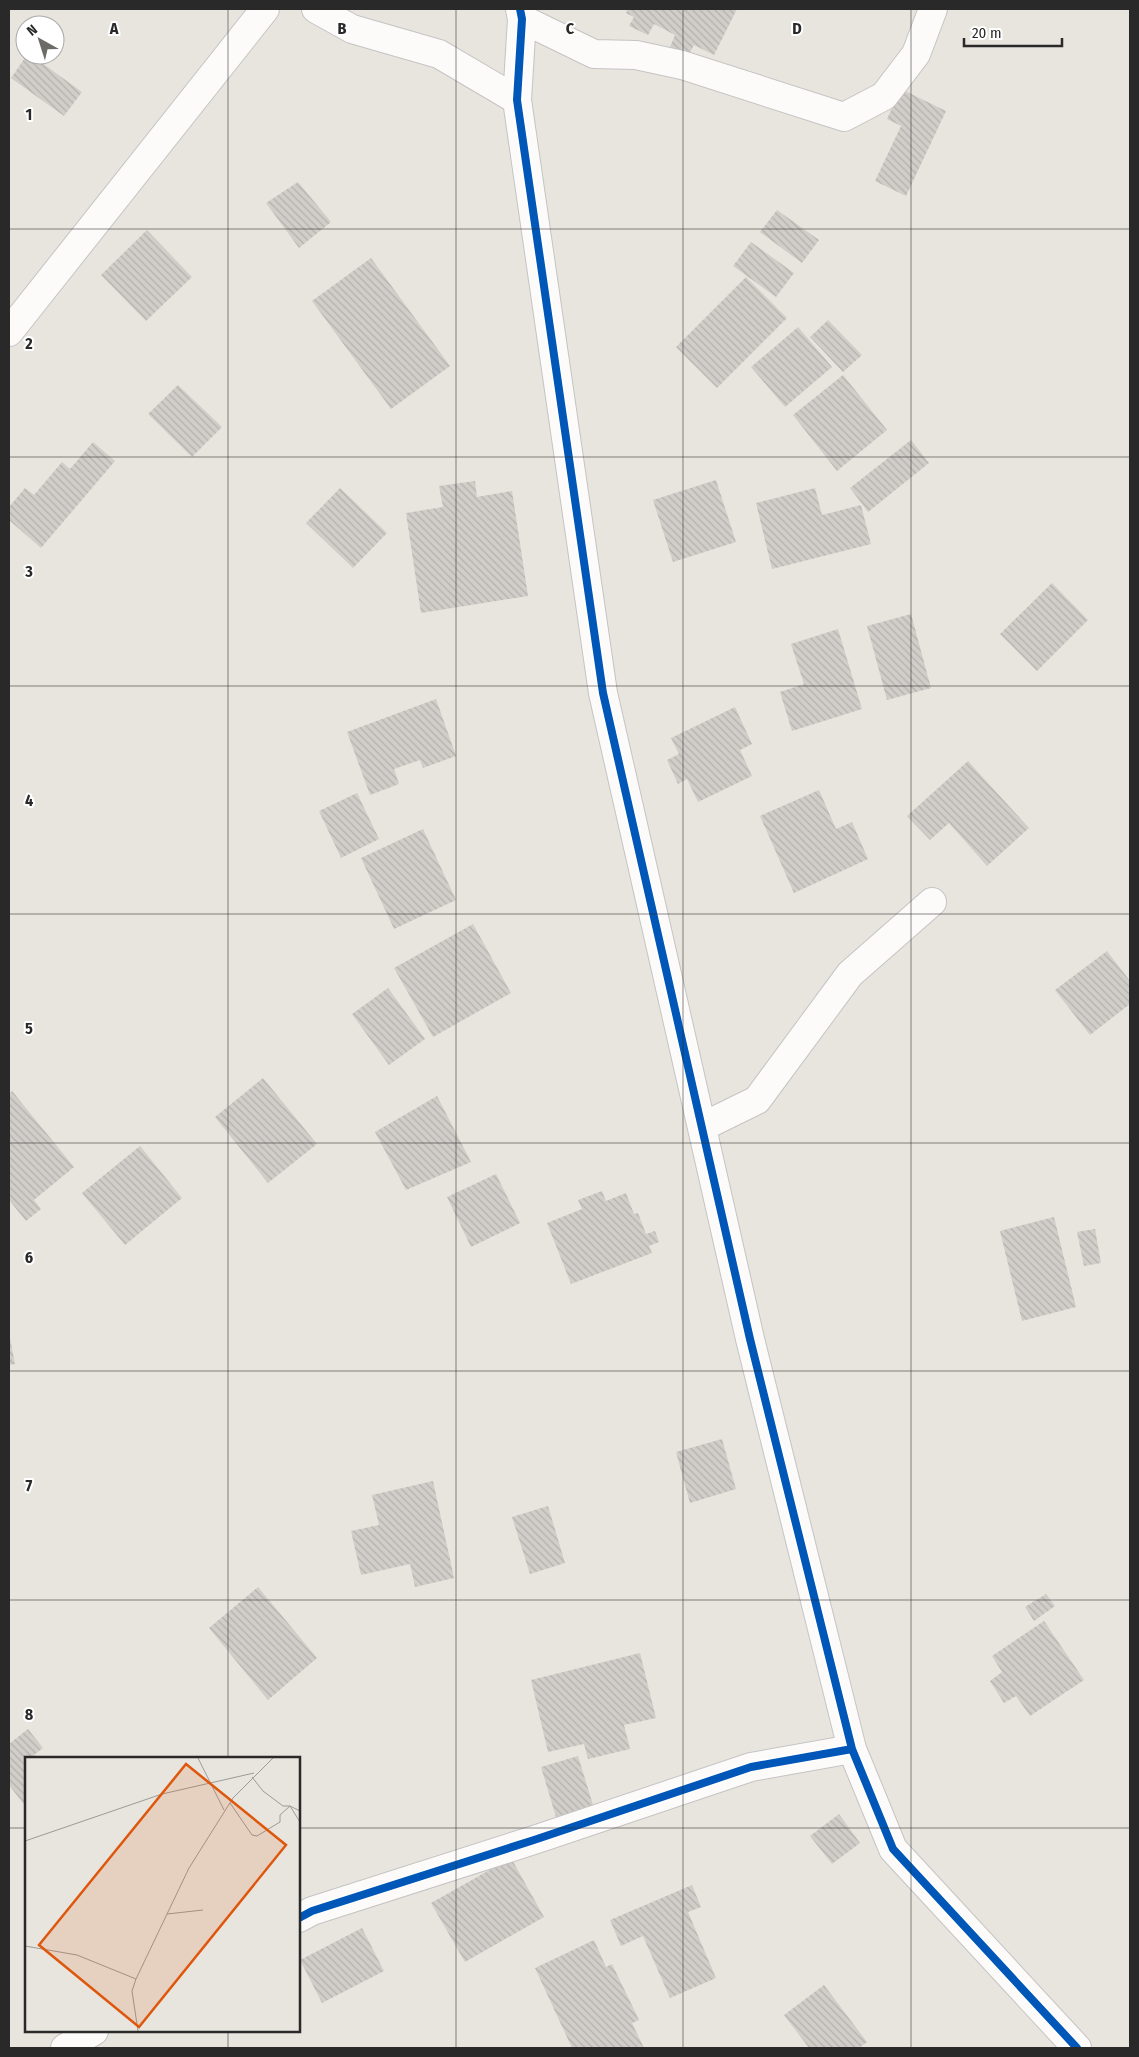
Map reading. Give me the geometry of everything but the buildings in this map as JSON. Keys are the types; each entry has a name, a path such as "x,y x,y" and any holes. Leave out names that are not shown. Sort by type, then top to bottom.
{"street":[{"path":"9,332 265,9"},
{"path":"316,9 352,29 439,54 517,100"},
{"path":"933,9 916,54 884,96 844,118 682,66 636,55 594,54 521,14 517,100 603,693 750,1339 852,1749 893,1850 1077,2048"},
{"path":"702,1127 757,1100 850,974 932,902"},
{"path":"300,1917 312,1911 534,1840 751,1767 852,1749"},
{"path":"65,2048 92,2032"}],"cycle path":[{"path":"520,9 522,19 517,100 603,693 750,1339 852,1749 893,1849 1077,2048"},
{"path":"300,1917 312,1911 534,1840 751,1767 852,1749"}]}
